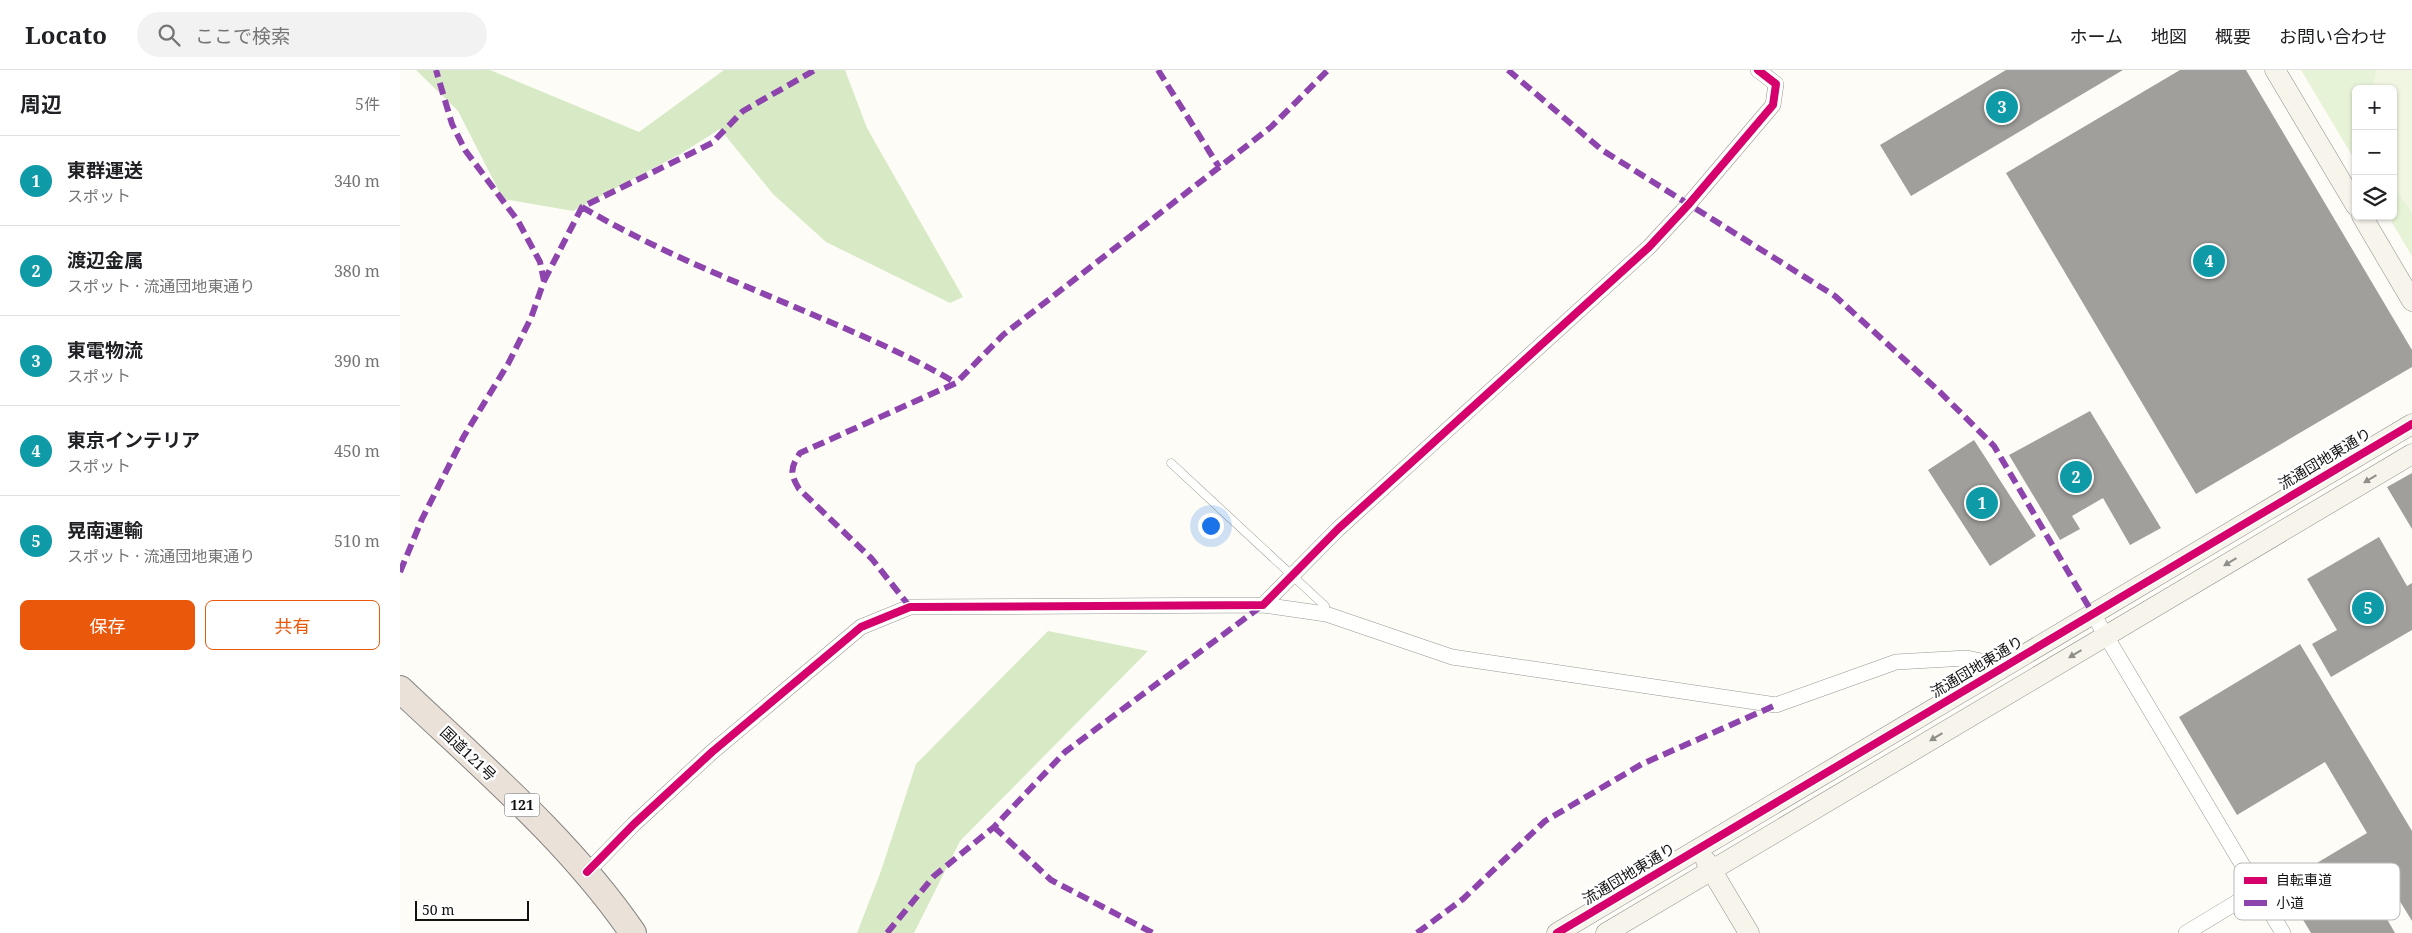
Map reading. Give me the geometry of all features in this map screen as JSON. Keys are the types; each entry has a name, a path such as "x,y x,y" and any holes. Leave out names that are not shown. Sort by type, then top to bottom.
{"highway":[{"name":"国道121号","path":"400,689 530,813 588,872 633,933"}],"street":[{"path":"1263,605 1294,576 1338,529 1648,247 1689,204 1772,105 1776,84 1758,70"},
{"path":"2275,70 2352,199"},
{"path":"2364,220 2412,301"},
{"name":"流通団地東通り","path":"1557,933 2412,424"},
{"path":"1606,933 2412,454"},
{"path":"588,872 634,824 712,752 861,627 910,607 1263,605 1326,614 1452,657 1776,705 1896,662 1966,658 1981,661 1997,671"},
{"path":"2093,614 2241,863"},
{"path":"1699,849 1749,933"},
{"path":"2186,933 2234,904"},
{"path":"2275,920 2283,933"}],"lane":[{"path":"1171,463 1325,606 1326,614"}],"green space":[{"path":"416,70 490,70 639,132 724,70 845,70 867,128 963,297 950,303 826,242 773,194 720,129 682,153 573,211 503,199 458,111"},
{"path":"2301,70 2412,70 2412,256 2390,220 2397,220 2397,85 2352,85 2352,155"},
{"path":"2377,70 2412,70 2412,213 2397,192 2397,85 2373,85"},
{"path":"1048,631 1148,651 960,841 914,933 857,933 881,871 916,764"}],"building":[{"path":"2006,70 2123,70 1911,196 1880,145"},
{"path":"2180,70 2246,70 2412,350 2412,367 2196,494 2006,173"},
{"path":"2090,411 2161,528 2130,545 2103,498 2072,516 2080,529 2060,540 2009,455"},
{"path":"1974,440 2036,536 1990,566 1928,470"},
{"path":"2412,473 2412,529 2387,487"},
{"path":"2379,537 2407,586 2412,583 2412,630 2331,677 2312,644 2337,630 2307,579"},
{"path":"2300,644 2412,831 2412,921 2400,901 2400,863 2317,863 2367,833 2325,762 2237,815 2179,717"},
{"path":"2303,920 2388,920 2395,933 2311,933"}],"marked path":[{"path":"400,572 422,519 464,436 508,364 531,318 544,281 540,262 518,221 465,150 452,124 436,70"},
{"path":"544,281 582,207 712,143 743,111 815,70"},
{"path":"1158,70 1219,167"},
{"path":"910,607 872,559 799,489 792,471 800,453 956,383 1003,335 1271,127 1328,70"},
{"path":"1508,70 1602,150 1835,296 1941,393 1994,446 2093,614"},
{"path":"582,207 640,239 874,341 956,383"},
{"path":"887,933 934,876 994,827 1065,752 1263,605"},
{"path":"1417,933 1463,899 1545,821 1642,764 1776,705"},
{"path":"994,827 1051,880 1153,933"}],"cycle path":[{"path":"587,872 634,824 712,752 861,627 910,607 1263,605 1338,529 1649,247 1689,204 1773,105 1776,84 1758,70"},
{"path":"1557,933 2412,424"}],"place":[{"name":"東電物流","path":"2002,107"},
{"name":"東京インテリア","path":"2209,261"},
{"name":"渡辺金属","path":"2076,477"},
{"name":"東群運送","path":"1982,503"},
{"name":"晃南運輸","path":"2368,608"}]}
